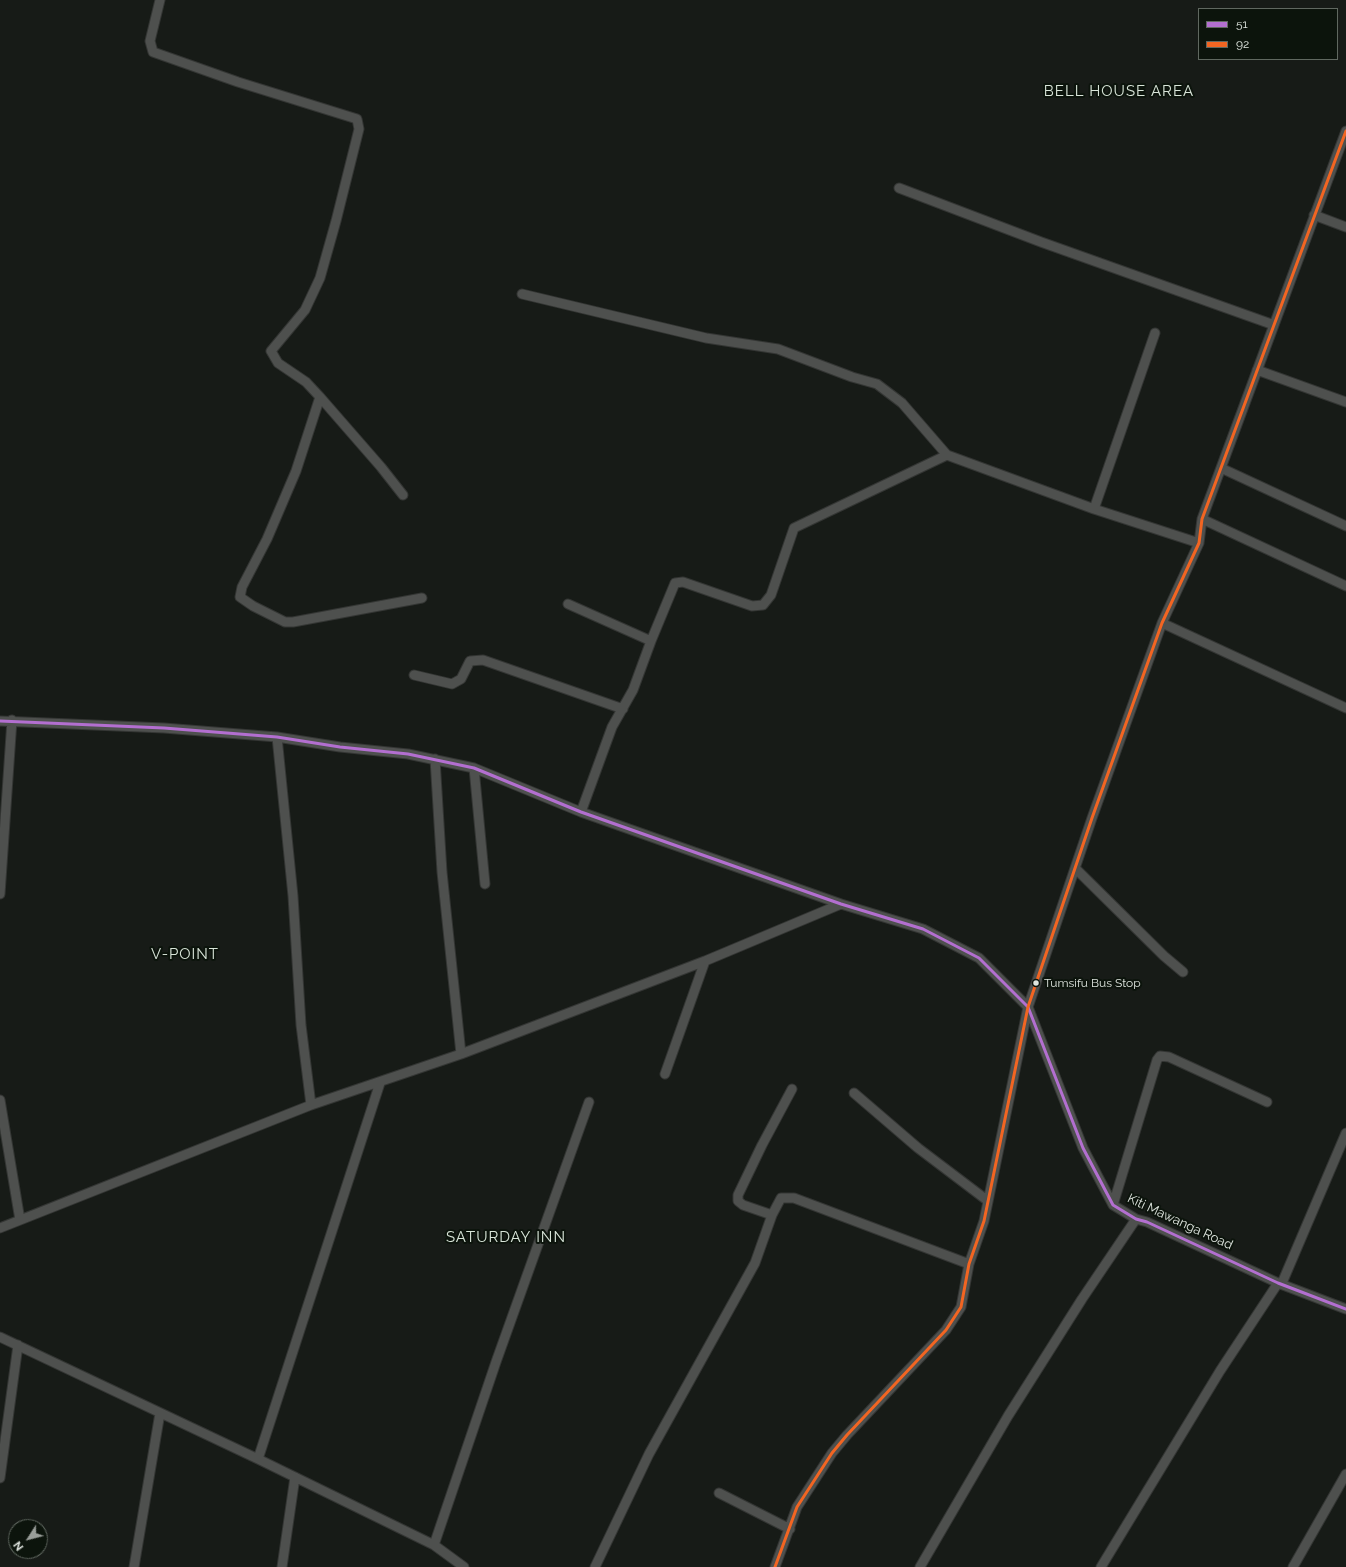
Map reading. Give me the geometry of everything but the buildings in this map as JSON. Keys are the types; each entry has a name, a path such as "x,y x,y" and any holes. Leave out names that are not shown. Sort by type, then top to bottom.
{"street":[{"path":"160,0 150,41 152,52 238,82 357,119 359,129 320,278 305,310 271,350 278,363 306,382 320,397 381,467 403,495"},
{"path":"778,1566 797,1507 832,1453 847,1435 946,1330 961,1307 969,1264 984,1221 1028,1007 1162,623 1198,543 1202,519 1346,131"},
{"path":"899,188 1041,242 1274,325"},
{"path":"1314,215 1346,227"},
{"path":"522,294 706,338 778,349 852,377 877,384 902,403 947,455 1094,509 1198,543"},
{"path":"1094,509 1155,333"},
{"path":"1257,370 1346,402"},
{"path":"320,397 296,471 267,539 242,587 240,597 253,606 285,622 293,622 422,598"},
{"path":"581,812 612,727 623,709 640,674 651,641 675,582 683,582 752,606 763,605 771,595 794,528 947,455"},
{"path":"1221,468 1346,526"},
{"path":"1202,519 1346,586"},
{"path":"568,604 651,641"},
{"path":"1162,623 1346,708"},
{"path":"414,675 452,684 461,679 470,661 483,660 623,709"},
{"path":"0,721 12,720 164,728 277,737 340,747 408,754 474,768 581,812 841,904 923,929 979,958 1028,1007"},
{"path":"0,894 12,720"},
{"path":"277,737 292,888 301,1026 311,1105"},
{"path":"435,759 442,872 461,1054"},
{"path":"474,768 485,884"},
{"path":"1076,869 1158,951 1183,972"},
{"path":"0,1228 311,1105 380,1083 461,1054 706,961 841,904"},
{"path":"665,1074 706,961"},
{"name":"Kiti Mawanga Road","path":"1028,1007 1083,1148 1113,1205 1136,1218 1280,1283 1346,1309"},
{"path":"1113,1205 1157,1060 1160,1056 1170,1057 1267,1102"},
{"path":"258,1459 380,1083"},
{"path":"772,1214 743,1205 738,1201 738,1195 762,1145 792,1089"},
{"path":"854,1093 918,1148 988,1201"},
{"path":"0,1100 20,1220"},
{"path":"434,1545 496,1362 589,1102"},
{"path":"1101,1567 1220,1371 1280,1283 1346,1133"},
{"path":"595,1567 649,1454 752,1270 772,1214 782,1198 794,1198 969,1264"},
{"path":"920,1567 1019,1398 1136,1218"},
{"path":"0,1337 258,1459 434,1545 464,1567"},
{"path":"0,1478 18,1345"},
{"path":"134,1567 160,1413"},
{"path":"1293,1567 1346,1474"},
{"path":"282,1567 295,1477"},
{"path":"719,1493 790,1529"}],"transit line":[{"name":"92","path":"775,1567 797,1507 832,1453 847,1435 946,1330 961,1307 969,1264 984,1221 1028,1007 1092,818 1162,623 1199,543 1202,519 1346,131"},
{"name":"51","path":"0,721 164,728 277,737 340,747 408,754 474,768 581,812 841,904 923,929 979,958 1028,1007 1083,1148 1113,1205 1136,1219 1147,1222 1278,1283 1346,1309"}],"place":[{"name":"Tumsifu Bus Stop","path":"1036,983"}],"district":[{"name":"BELL HOUSE AREA","path":"1119,91"},
{"name":"V-POINT","path":"185,954"},
{"name":"SATURDAY INN","path":"506,1237"}]}
